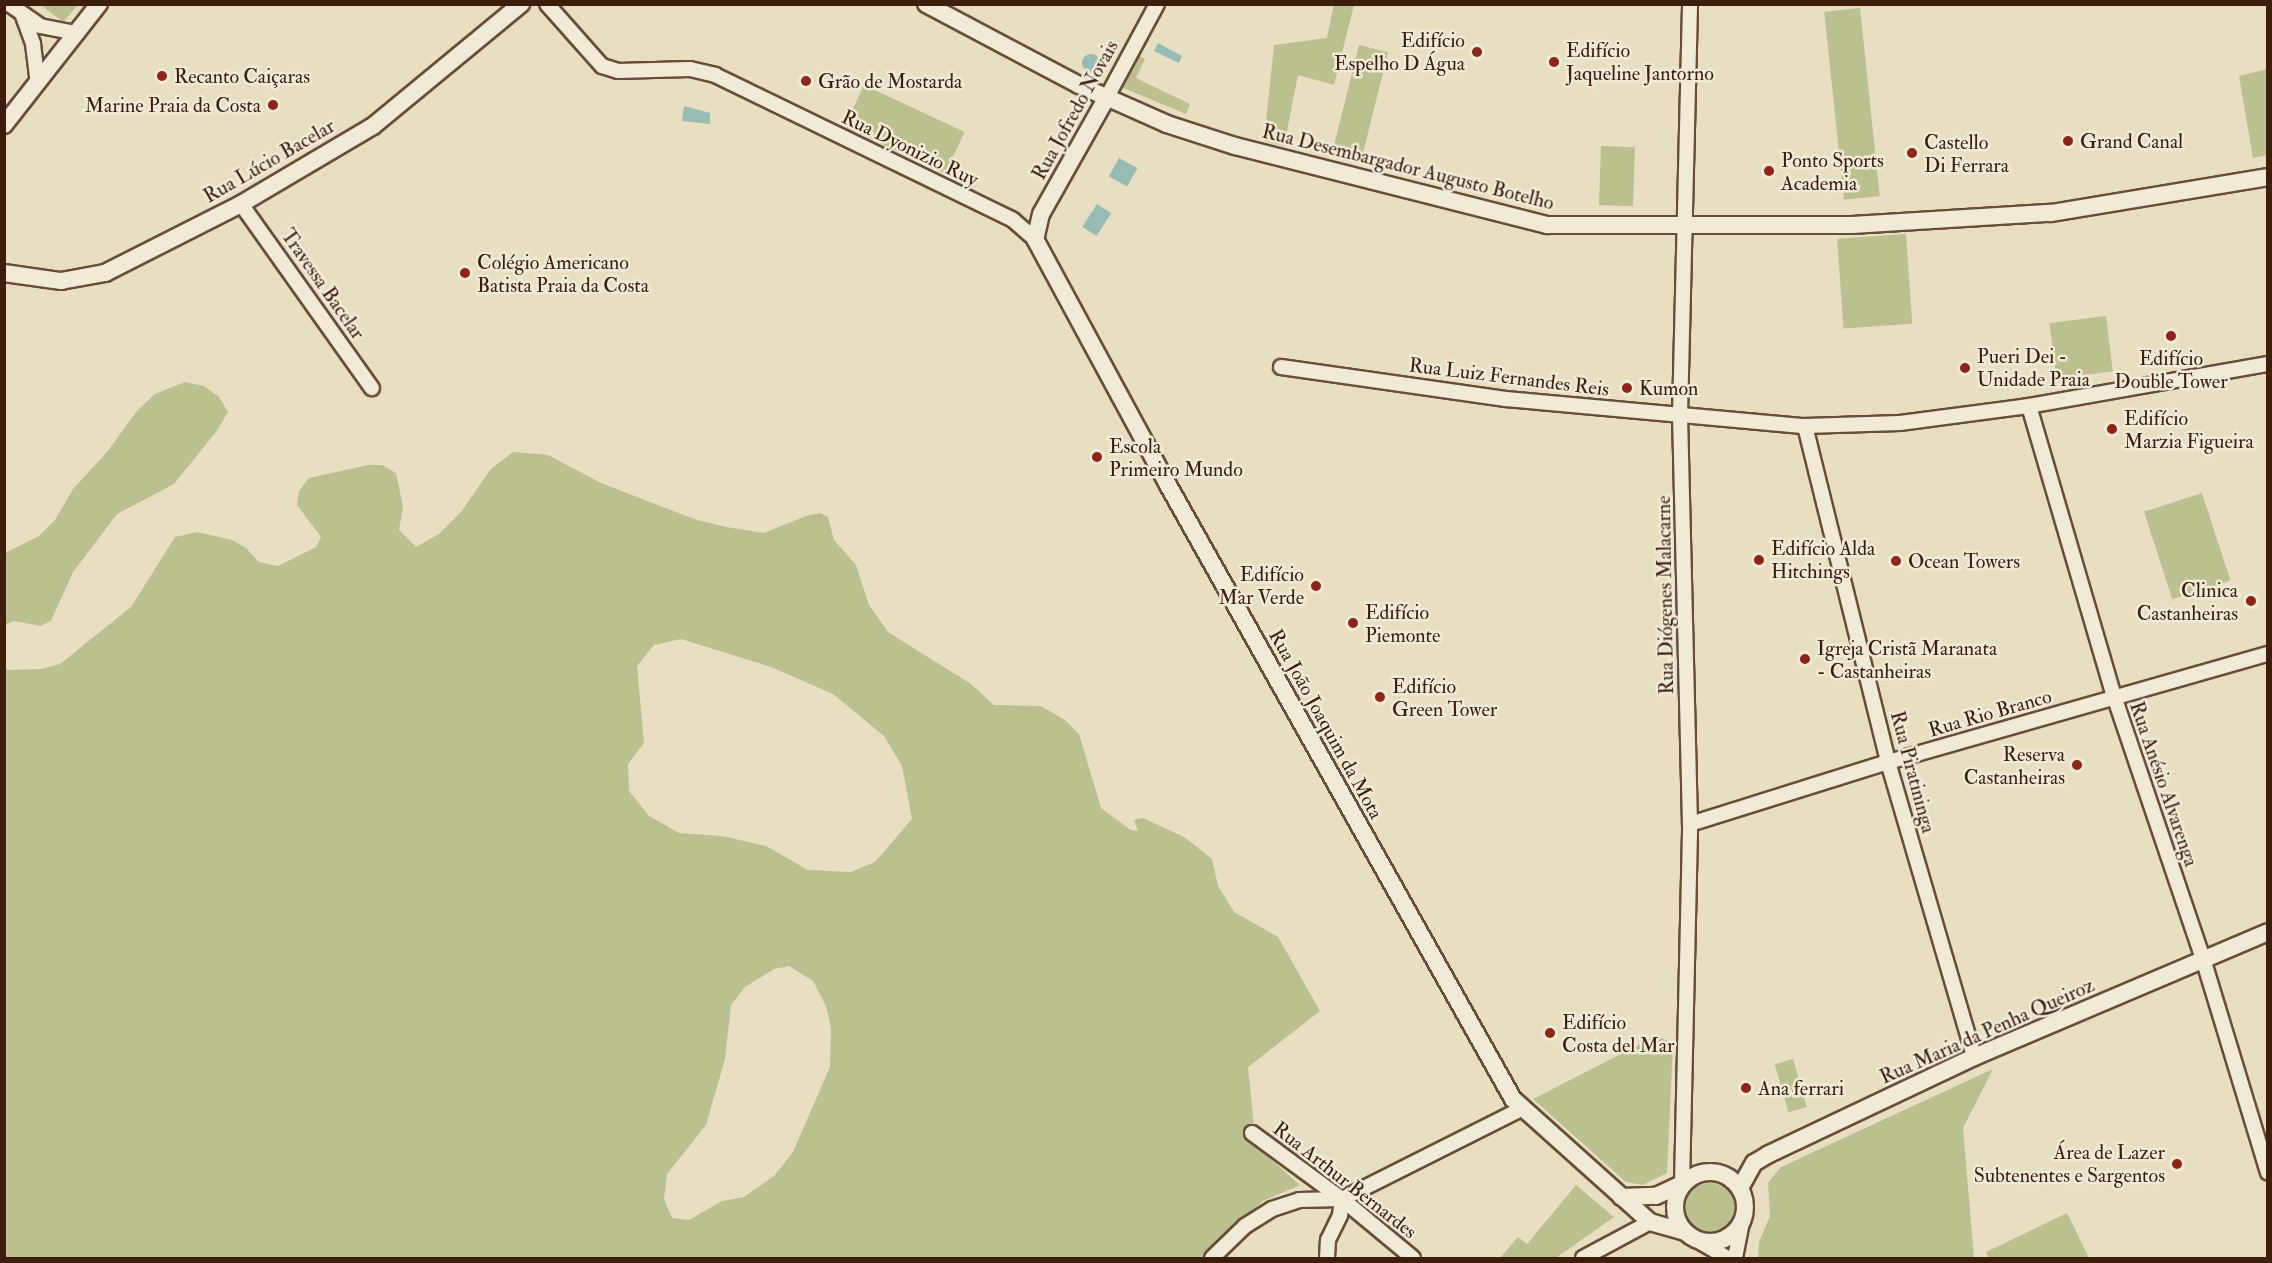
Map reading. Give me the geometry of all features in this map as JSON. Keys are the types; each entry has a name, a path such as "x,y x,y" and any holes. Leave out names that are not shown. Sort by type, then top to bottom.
{"street":[{"path":"9,4 23,16 50,30 76,33"},
{"path":"4,125 99,4"},
{"name":"Rua Lúcio Bacelar","path":"4,282 105,273 241,204 373,126 521,4"},
{"name":"Rua Dyonizio Ruy","path":"547,4 602,66 618,71 690,69 715,75 1013,220 1035,238"},
{"name":"Rua Desembargador Augusto Botelho","path":"926,4 1107,97 1167,124 1235,146 1547,225 1682,227 1865,225 2050,213 2268,177"},
{"name":"Rua Jofredo Novais","path":"1035,238 1041,214 1157,4"},
{"name":"Rua Diógenes Malacarne","path":"1682,1184 1690,824 1680,415 1682,227 1690,4"},
{"path":"23,16 33,44 38,82"},
{"name":"Travessa Bacelar","path":"241,204 372,388"},
{"name":"Rua João Joaquim da Mota","path":"1035,238 1405,910 1521,1109 1622,1197"},
{"path":"4,273 43,280"},
{"name":"Rua Luiz Fernandes Reis","path":"1281,367 1506,399 1805,426 1900,423 2029,406 2268,364"},
{"name":"Rua Anésio Alvarenga","path":"2029,406 2114,696 2262,1129 2268,1173"},
{"name":"Rua Piratininga","path":"1805,426 1888,762 1974,1057"},
{"name":"Rua Rio Branco","path":"1690,824 1888,762 2268,654"},
{"name":"Rua Maria da Penha Queiroz","path":"1740,1188 1754,1163 1769,1154 1974,1057 2204,962 2268,932"},
{"path":"1212,1258 1245,1226 1272,1209 1299,1200 1342,1199 1521,1109"},
{"name":"Rua Arthur Bernardes","path":"1252,1133 1342,1199 1413,1258"},
{"path":"1622,1197 1656,1196 1707,1172 1731,1179 1740,1188 1745,1212 1735,1258"},
{"path":"1682,1184 1674,1212 1685,1232"},
{"path":"1622,1197 1650,1222 1685,1232 1728,1258"},
{"path":"1327,1258 1328,1240 1340,1215 1342,1199"},
{"path":"1583,1258 1650,1222"},
{"path":"1700,1242 1724,1240 1742,1223"}],"green space":[{"path":"1334,4 1354,5 1334,85 1298,75 1284,146 1264,141 1274,45 1327,38"},
{"path":"41,5 78,5 63,22"},
{"path":"1860,8 1880,196 1844,200 1824,12"},
{"path":"1359,45 1388,52 1363,152 1334,145"},
{"path":"1138,55 1145,59 1136,78 1190,104 1186,114 1121,87"},
{"path":"2267,69 2267,155 2253,158 2239,76"},
{"path":"864,85 965,132 945,174 845,127"},
{"path":"1601,146 1635,147 1633,206 1599,205"},
{"path":"1906,234 1912,324 1843,329 1837,239"},
{"path":"2106,316 2113,372 2056,379 2049,323"},
{"path":"185,382 204,386 219,397 228,412 216,432 174,484 117,514 73,572 51,621 40,626 14,621 5,625 5,553 39,536 55,520 73,489 107,452 137,411 155,394"},
{"path":"513,452 548,455 601,483 694,519 764,533 806,516 820,513 828,517 834,540 856,565 869,605 888,632 971,684 994,705 1041,706 1065,720 1079,734 1101,808 1131,830 1138,831 1134,820 1143,818 1184,837 1212,859 1218,886 1234,912 1278,937 1320,1011 1248,1067 1256,1146 1300,1185 1263,1201 1204,1258 5,1258 4,670 42,669 60,664 131,607 175,537 197,532 232,540 246,548 259,562 278,566 316,547 321,537 297,505 299,491 309,478 368,465 382,465 396,473 403,507 399,530 416,547 439,534 461,512 491,469","holes":["681,639 771,667 833,694 884,736 902,766 912,819 875,862 851,872 808,870 766,846 722,836 679,833 649,816 629,791 628,764 644,743 637,666 654,645","789,966 813,981 826,1006 831,1028 830,1067 793,1152 774,1176 744,1197 722,1201 689,1220 672,1218 664,1199 667,1174 706,1125 725,1059 731,1005 745,987 774,969"]},
{"path":"2202,493 2230,580 2172,599 2144,512"},
{"path":"1656,1036 1673,1043 1667,1173 1643,1185 1626,1182 1533,1099"},
{"path":"1793,1059 1807,1107 1789,1112 1775,1064"},
{"path":"1993,1069 1963,1128 1974,1258 1758,1258 1759,1242 1770,1216 1768,1183 1781,1167"},
{"path":"1705,1183 1715,1183 1729,1190 1736,1209 1729,1228 1715,1235 1705,1235 1695,1231 1688,1224 1684,1214 1684,1204 1688,1194 1695,1187"},
{"path":"1576,1185 1614,1217 1556,1258 1500,1258 1518,1237 1527,1244"},
{"path":"2067,1213 2089,1258 1989,1258 1986,1252"}],"water":[{"path":"1158,43 1182,56 1179,63 1154,51"},
{"path":"1087,54 1095,54 1100,59 1098,70 1087,72 1082,67 1082,59"},
{"path":"684,106 710,113 710,124 682,121"},
{"path":"1119,158 1137,168 1127,187 1109,176"},
{"path":"1097,204 1111,213 1097,236 1082,227"}],"place":[{"name":"Edifício Espelho D Água","path":"1477,52"},
{"name":"Edifício Jaqueline Jantorno","path":"1554,62"},
{"name":"Recanto Caiçaras","path":"162,76"},
{"name":"Grão de Mostarda","path":"806,81"},
{"name":"Marine Praia da Costa","path":"273,105"},
{"name":"Grand Canal","path":"2068,141"},
{"name":"Castello Di Ferrara","path":"1912,153"},
{"name":"Ponto Sports Academia","path":"1769,171"},
{"name":"Colégio Americano Batista Praia da Costa","path":"465,273"},
{"name":"Edifício Double Tower","path":"2171,336"},
{"name":"Pueri Dei - Unidade Praia","path":"1965,368"},
{"name":"Kumon","path":"1627,388"},
{"name":"Edifício Marzia Figueira","path":"2112,429"},
{"name":"Escola Primeiro Mundo","path":"1097,457"},
{"name":"Edifício Alda Hitchings","path":"1759,560"},
{"name":"Ocean Towers","path":"1896,561"},
{"name":"Edifício Mar Verde","path":"1316,586"},
{"name":"Clinica Castanheiras","path":"2251,601"},
{"name":"Edifício Piemonte","path":"1353,623"},
{"name":"Igreja Cristã Maranata - Castanheiras","path":"1805,659"},
{"name":"Edifício Green Tower","path":"1380,697"},
{"name":"Reserva Castanheiras","path":"2077,765"},
{"name":"Edifício Costa del Mar","path":"1550,1033"},
{"name":"Ana ferrari","path":"1746,1088"},
{"name":"Área de Lazer Subtenentes e Sargentos","path":"2177,1164"}]}
